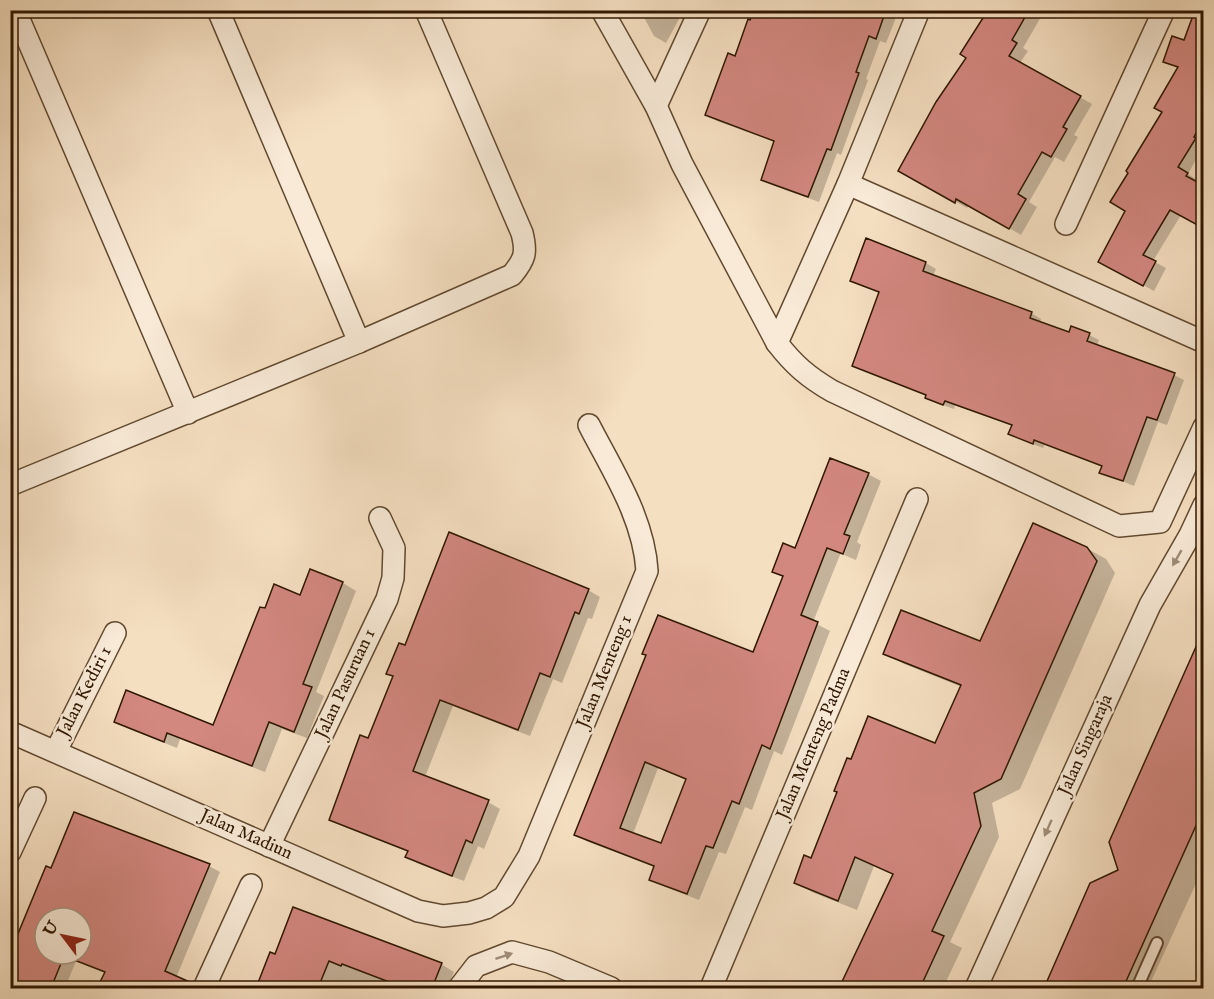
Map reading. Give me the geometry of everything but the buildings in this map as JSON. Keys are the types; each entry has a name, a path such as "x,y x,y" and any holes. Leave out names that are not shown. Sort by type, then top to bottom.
{"street":[{"path":"15,10 188,413"},
{"path":"218,10 359,342"},
{"path":"12,479 188,413 512,275 523,261 526,248 522,233 426,10"},
{"path":"602,10 656,106 682,164 777,343 793,363 809,377 832,391 1119,526 1160,522 1203,428"},
{"path":"656,106 700,10"},
{"path":"777,343 848,184 919,10"},
{"path":"1066,224 1164,10"},
{"path":"848,184 1203,342"},
{"name":"Jalan Menteng 1","path":"486,908 504,897 529,856 647,571 646,549 635,519 588,425"},
{"name":"Jalan Menteng Padma","path":"711,988 917,499"},
{"name":"Jalan Singaraja","path":"976,988 1150,604 1190,535 1203,506"},
{"name":"Jalan Pasuruan 1","path":"269,846 387,598 393,578 394,548 380,518"},
{"name":"Jalan Kediri 1","path":"56,752 115,633"},
{"name":"Jalan Madiun","path":"10,732 418,911 443,916 469,913 486,908"},
{"path":"10,852 35,798"},
{"path":"204,988 251,885"},
{"path":"459,988 476,966 512,952 549,962 611,988"}],"lane":[{"path":"1137,988 1157,943"}]}
